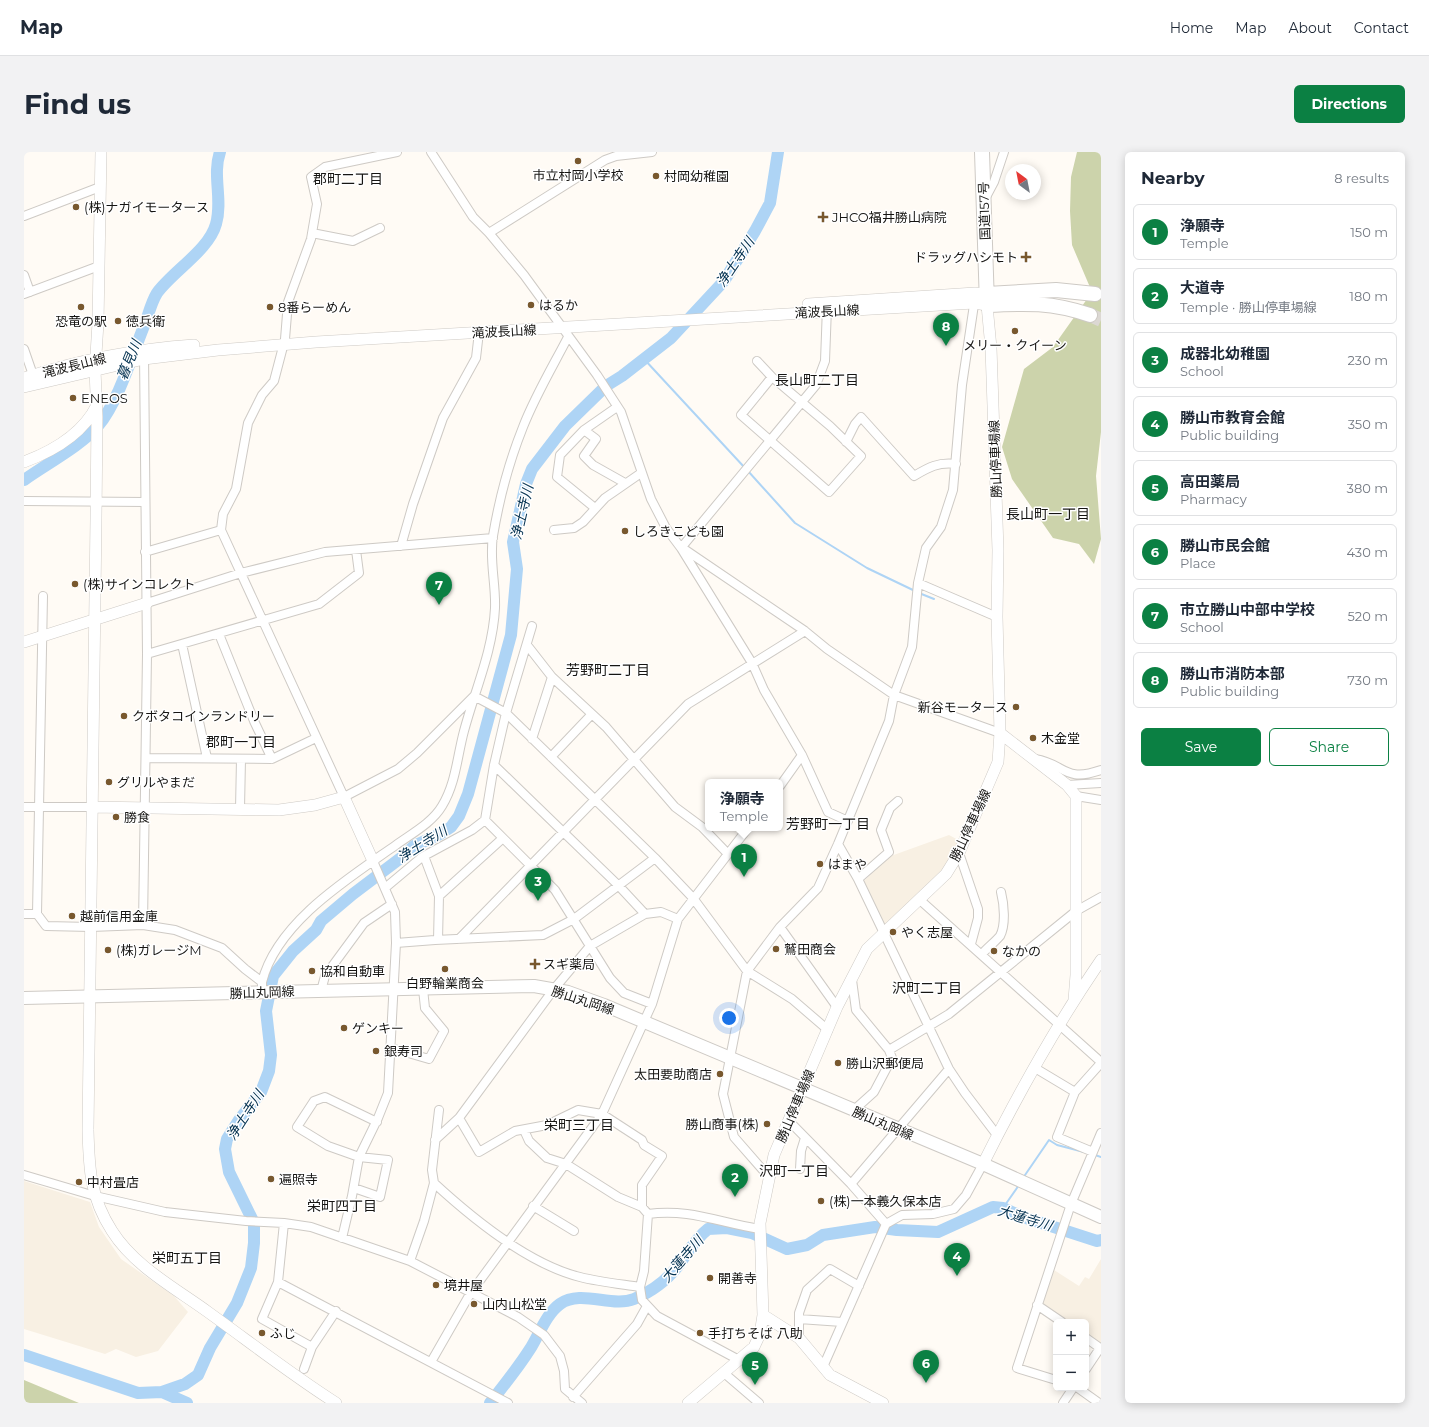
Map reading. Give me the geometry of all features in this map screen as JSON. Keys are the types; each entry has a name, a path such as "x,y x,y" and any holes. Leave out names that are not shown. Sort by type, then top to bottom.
{"highway":[{"name":"国道157号","path":"981,299 984,200 982,152"},
{"path":"981,299 1056,290 1095,294"},
{"path":"981,299 1032,302 1074,310 1090,315"}],"main road":[{"name":"勝山丸岡線","path":"24,998 89,997 262,987 295,991 534,986 554,989 586,998 731,1058 899,1130 983,1164 1101,1218"}],"street":[{"path":"101,152 96,364 97,417 89,997 89,1166 95,1196 104,1218 122,1247 148,1269 209,1312 301,1382 336,1403"},
{"path":"342,1238 354,1188 359,1157 377,1122 388,1093 396,943 395,912 344,797 221,530 223,514 236,489 248,423 262,395 274,381 285,342 288,302 312,233 317,204 311,177 325,167 397,152"},
{"path":"431,152 473,217 489,233 524,276 621,412 651,499 666,528 681,548 752,663 764,690 802,755 828,812 848,821"},
{"path":"489,233 604,160 616,156 652,152"},
{"path":"984,200 994,182 1004,152"},
{"path":"24,216 100,187"},
{"path":"312,233 353,241 380,228"},
{"path":"24,275 27,293 99,266"},
{"path":"769,1177 734,1137 723,1094 747,971 780,927 818,888 848,821 889,721 894,695 912,647 918,583 926,548 941,527 953,490 962,384 981,299"},
{"name":"滝波長山線","path":"29,377 143,356 166,347 562,328 659,318 981,299"},
{"name":"勝山停車場線","path":"688,1403 754,1347 760,1334 763,1315 760,1229 774,1155 837,1007 867,949 883,932 920,900 946,874 959,853 998,762 1000,734 997,617 998,543 991,348 981,299"},
{"path":"681,548 816,385 825,361 827,307"},
{"path":"262,987 267,967 276,950 306,913 325,895 435,816 442,806 455,775 462,740 492,635 495,607 493,538 509,465 562,328"},
{"name":"滝波長山線","path":"285,342 562,328"},
{"path":"401,546 413,504 443,418 476,358 479,332"},
{"path":"24,349 29,377"},
{"path":"143,356 147,603 143,925"},
{"path":"757,361 772,377 802,402 861,456 829,492 741,415 772,377"},
{"name":"滝波長山線","path":"24,387 96,364"},
{"path":"24,462 45,454 65,442 93,413 97,404"},
{"path":"595,508 558,477 560,455 584,430 617,406"},
{"path":"846,442 855,424 861,417 914,476 935,464 945,462 956,464"},
{"path":"584,430 596,439 584,456 593,464 625,483"},
{"path":"554,530 574,528 583,522 595,508 625,483 641,473"},
{"path":"24,501 145,502"},
{"path":"146,552 221,530"},
{"path":"24,642 241,573 325,552 493,538"},
{"path":"681,548 805,631 827,649 894,695 1000,734 1066,785 1076,796 1101,800"},
{"path":"147,654 320,604 359,573 356,550"},
{"path":"918,583 997,617"},
{"path":"43,596 37,914 46,926 91,927 143,925 175,930 222,948 262,987"},
{"path":"384,886 424,856 472,830 485,820 504,712 532,626"},
{"path":"459,939 530,865 596,801 634,758 688,704 805,631"},
{"path":"219,634 254,721 272,759"},
{"path":"182,644 207,758"},
{"path":"527,645 552,677 592,714 634,758 675,807 705,830"},
{"path":"532,739 552,677"},
{"path":"474,696 504,712 655,858 693,898 747,971 792,999 828,1030"},
{"path":"24,807 297,809 344,797 398,769 417,753 474,696"},
{"path":"551,757 592,714"},
{"path":"146,758 272,759 316,738"},
{"path":"783,782 802,755"},
{"path":"240,809 241,759"},
{"path":"1034,759 1044,760 1071,775 1089,774 1101,770"},
{"path":"494,765 564,832 645,914"},
{"path":"1066,785 1101,783"},
{"path":"1074,1000 1076,976 1076,796"},
{"path":"858,879 889,852 881,830 890,808 898,801"},
{"path":"485,820 555,890 610,978 624,993 652,1004"},
{"path":"706,831 728,854"},
{"path":"431,1362 470,1294 533,1206 566,1164 602,1114 645,1022 678,919 746,831"},
{"path":"439,896 503,838"},
{"path":"838,844 858,879 927,1026 949,1069 997,1136"},
{"path":"959,853 978,909 978,918 971,944"},
{"path":"424,856 439,896 438,940"},
{"path":"396,943 543,935 574,919 655,858"},
{"path":"982,954 1000,935 1003,902 1001,892"},
{"path":"889,1050 948,1014 1076,911 1101,897"},
{"path":"920,900 971,944 1101,1062 1075,1092 1057,1137 1096,1149"},
{"path":"321,991 325,976 364,923 392,904"},
{"path":"435,1140 458,1118 554,989 590,946 645,914 661,912 678,919"},
{"path":"24,914 37,914"},
{"path":"780,927 837,1007"},
{"path":"823,1367 886,1224 902,1215 933,1214 954,1209 966,1195 1059,1025 1101,960"},
{"path":"852,980 856,1010 889,1050 892,1058 877,1087 854,1110"},
{"path":"391,1048 428,1059 444,1031 425,1008 423,989"},
{"path":"1035,1068 1075,1092"},
{"path":"851,1184 899,1130 949,1069"},
{"path":"354,1188 380,1197 388,1160 359,1157 328,1146 297,1127 314,1101 325,1097 377,1122"},
{"path":"410,1262 424,1221 434,1183 432,1170 439,1110"},
{"path":"458,1118 479,1152 515,1131 547,1125 578,1110 602,1114 642,1140 644,1146 662,1156 642,1185 642,1207"},
{"path":"788,1120 851,1184 886,1224"},
{"path":"524,1130 529,1140 547,1158 566,1164 618,1197 642,1207 648,1214 644,1271 640,1287 642,1300 657,1316 739,1360"},
{"path":"1053,1379 1017,1368 1071,1204 1096,1149 1101,1133"},
{"path":"800,1169 801,1151 805,1138"},
{"path":"24,1176 95,1196 165,1212 311,1227 410,1262 470,1294 518,1317 544,1334 560,1356 564,1372 565,1389 582,1403"},
{"path":"434,1183 460,1207 507,1242 545,1264 579,1277 640,1287"},
{"path":"533,1206 574,1232"},
{"path":"648,1214 664,1212 702,1215 731,1224 760,1229"},
{"path":"281,1223 278,1282 262,1318 312,1347"},
{"path":"799,1338 798,1313 807,1290 830,1269 859,1286"},
{"path":"278,1282 508,1403"},
{"path":"1037,1305 1058,1319"},
{"path":"573,1397 637,1324 647,1306"},
{"path":"304,1369 312,1347 336,1312"},
{"path":"763,1315 799,1338 830,1375 883,1403"},
{"path":"799,1318 842,1322"},
{"path":"1089,1340 1100,1348 1089,1364"},
{"path":"724,1373 759,1403"},
{"path":"1063,1403 1071,1391"},
{"path":"1082,1391 1099,1403"}],"shaded area":[{"path":"949,835 960,841 940,874 882,927 862,883 891,856"},
{"path":"24,1181 90,1202 99,1227 121,1259 174,1296 188,1312 158,1351 136,1357 116,1349 105,1354 24,1329"},
{"path":"1101,1259 1101,1346 1089,1337 1089,1319 1063,1319 1042,1304 1054,1270 1079,1286 1085,1277 1089,1279"}],"green space":[{"path":"1077,152 1101,152 1101,432 1096,476 1101,539 1094,564 1079,544 1053,538 1012,479 1002,447 1024,369 1053,347 1092,292 1072,245 1070,211 1071,177"},
{"path":"24,1380 79,1403 24,1403"}],"waterway":[{"name":"暮見川","path":"24,480 83,440 106,416 125,376 157,293 206,243 212,234 218,215 217,170 220,152"},
{"name":"浄土寺川","path":"24,1355 138,1393 162,1392 185,1384 198,1375 210,1348 237,1303 251,1268 254,1243 254,1223 229,1172 225,1149 227,1139 239,1120 261,1092 269,1071 271,1055 266,1011 273,976 293,951 316,930 321,921 414,846 440,834 451,827 459,816 468,794 511,635 517,569 513,542 526,484 532,469 565,426 606,386 622,376 671,338 724,281 755,231 770,203 778,152"},
{"path":"644,359 745,468"},
{"path":"748,471 795,523 867,568 915,591"},
{"path":"919,593 934,599"},
{"path":"1023,1178 1049,1140 1057,1145 1084,1152"},
{"path":"1095,1155 1101,1157"},
{"path":"1003,1208 1019,1185"},
{"name":"大蓮寺川","path":"490,1403 525,1356 551,1313 560,1304 577,1298 625,1301 640,1296 658,1286 678,1266 695,1242 708,1229 727,1228 752,1233 787,1249 807,1245 823,1235 875,1227 897,1230 938,1232 993,1207 1003,1208 1023,1217 1097,1241 1101,1240"},
{"name":"大蓮寺川","path":"162,1392 187,1403"}],"tunnel":[{"path":"1090,315 1101,320"}],"place":[{"name":"市立村岡小学校","path":"578,161"},
{"name":"村岡幼稚園","path":"656,176"},
{"name":"(株)ナガイモータース","path":"76,207"},
{"name":"JHCO福井勝山病院","path":"823,217"},
{"name":"ドラッグハシモト","path":"1026,257"},
{"name":"はるか","path":"531,305"},
{"name":"恐竜の駅","path":"81,307"},
{"name":"8番らーめん","path":"270,307"},
{"name":"徳兵衛","path":"118,321"},
{"name":"メリー・クイーン","path":"1015,331"},
{"name":"勝山市消防本部","path":"946,346"},
{"name":"ENEOS","path":"73,398"},
{"name":"しろきこども園","path":"625,531"},
{"name":"(株)サインコレクト","path":"75,584"},
{"name":"市立勝山中部中学校","path":"439,605"},
{"name":"新谷モータース","path":"1016,707"},
{"name":"クボタコインランドリー","path":"124,716"},
{"name":"木金堂","path":"1033,738"},
{"name":"グリルやまだ","path":"109,782"},
{"name":"勝食","path":"116,817"},
{"name":"はまや","path":"820,864"},
{"name":"浄願寺","path":"744,877"},
{"name":"成器北幼稚園","path":"538,901"},
{"name":"越前信用金庫","path":"72,916"},
{"name":"やく志屋","path":"893,932"},
{"name":"鷲田商会","path":"776,949"},
{"name":"(株)ガレージM","path":"108,950"},
{"name":"なかの","path":"994,951"},
{"name":"スギ薬局","path":"535,964"},
{"name":"白野輪業商会","path":"445,969"},
{"name":"協和自動車","path":"312,971"},
{"name":"ゲンキー","path":"344,1028"},
{"name":"銀寿司","path":"376,1051"},
{"name":"勝山沢郵便局","path":"838,1063"},
{"name":"太田要助商店","path":"720,1074"},
{"name":"勝山商事(株)","path":"767,1124"},
{"name":"遍照寺","path":"271,1179"},
{"name":"中村畳店","path":"79,1182"},
{"name":"大道寺","path":"735,1197"},
{"name":"(株)一本義久保本店","path":"821,1201"},
{"name":"勝山市教育会館","path":"957,1276"},
{"name":"開善寺","path":"710,1278"},
{"name":"境井屋","path":"436,1285"},
{"name":"山内山松堂","path":"474,1304"},
{"name":"ふじ","path":"262,1333"},
{"name":"手打ちそば 八助","path":"700,1333"},
{"name":"勝山市民会館","path":"926,1383"},
{"name":"高田薬局","path":"755,1385"}],"district":[{"name":"郡町二丁目","path":"348,179"},
{"name":"長山町二丁目","path":"817,380"},
{"name":"長山町一丁目","path":"1048,514"},
{"name":"芳野町二丁目","path":"608,670"},
{"name":"郡町一丁目","path":"241,742"},
{"name":"芳野町一丁目","path":"828,824"},
{"name":"沢町二丁目","path":"927,988"},
{"name":"栄町三丁目","path":"579,1125"},
{"name":"沢町一丁目","path":"794,1171"},
{"name":"栄町四丁目","path":"342,1206"},
{"name":"栄町五丁目","path":"187,1258"}]}
